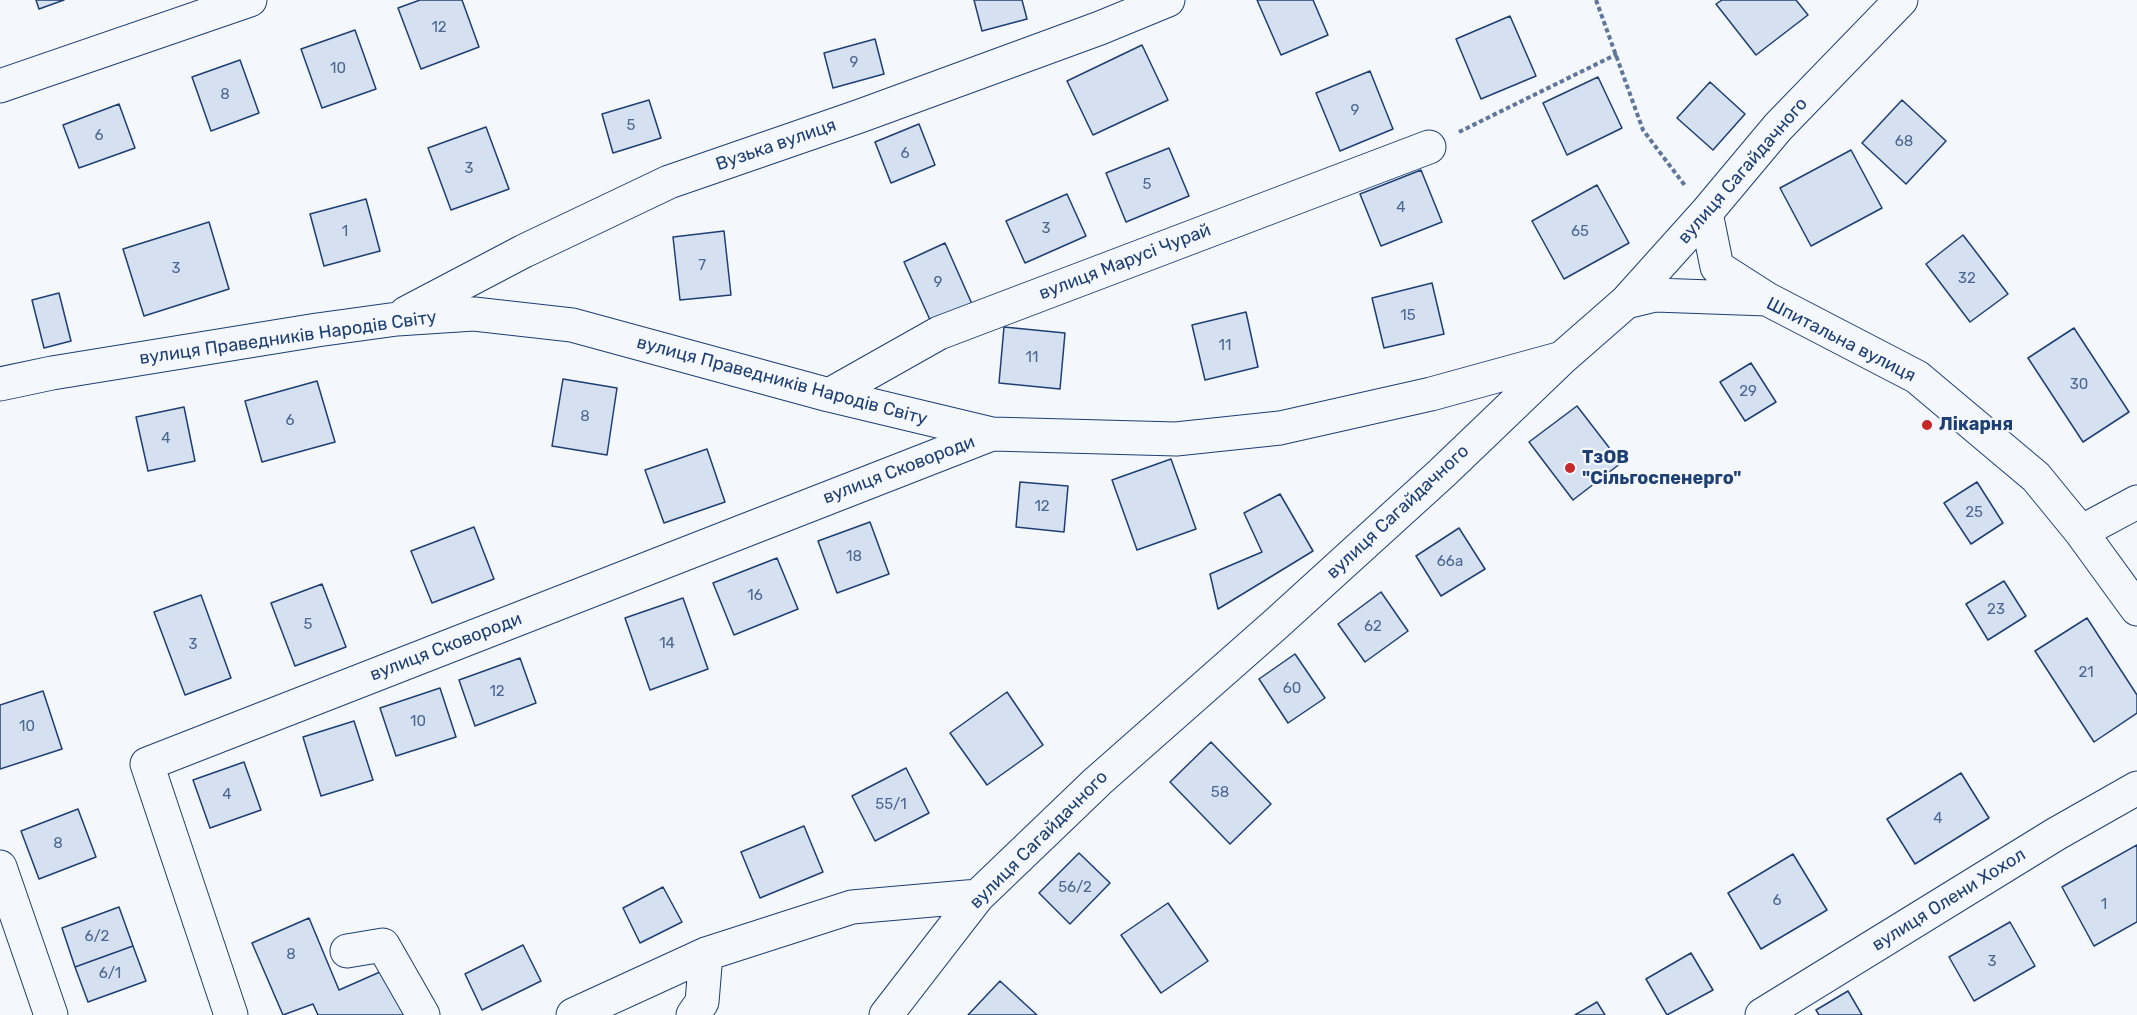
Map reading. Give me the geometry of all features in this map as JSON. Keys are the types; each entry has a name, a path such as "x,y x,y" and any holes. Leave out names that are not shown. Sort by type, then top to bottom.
{"street":[{"path":"0,86 250,0"},
{"name":"Вузька вулиця","path":"397,318 524,251 669,182 904,100 1100,28 1168,0"},
{"name":"вулиця Сагайдачного","path":"886,1015 978,897 1098,781 1276,624 1442,473 1562,358 1626,302 1706,213 1778,127 1901,0"},
{"name":"вулиця Марусі Чурай","path":"829,395 939,333 1429,147"},
{"path":"1706,213 1717,267 1767,299"},
{"name":"Шпитальна вулиця","path":"1626,302 1655,296 1767,299 1917,377 2036,477 2081,532 2137,609"},
{"name":"вулиця Праведників Народів Світу","path":"0,384 52,373 397,318 474,314 572,325 829,395 992,434 1176,440 1280,428 1431,394 1562,358"},
{"name":"вулиця Сковороди","path":"231,1015 147,764 992,434"},
{"path":"2081,532 2137,502"},
{"name":"вулиця Олени Хохол","path":"1762,1015 2056,834 2137,788"},
{"path":"0,867 51,1015"},
{"path":"573,1015 706,954 852,907 978,897"},
{"path":"347,951 383,945 423,1015"},
{"path":"693,1015 702,1002 706,954"}],"path":[{"path":"1596,0 1643,130 1706,213"},
{"path":"1429,147 1617,54"}],"building":[{"path":"36,0 64,0 39,9"},
{"path":"420,0 462,0 479,47 421,69 398,8"},
{"path":"974,0 1022,0 1027,19 982,31"},
{"path":"1257,0 1313,0 1328,35 1281,55"},
{"path":"1722,0 1796,0 1808,15 1756,55 1716,4"},
{"path":"1510,16 1536,76 1481,99 1456,39"},
{"path":"355,30 376,89 322,108 301,49"},
{"path":"875,39 884,74 833,88 824,53"},
{"path":"1142,45 1168,100 1093,135 1067,81"},
{"path":"240,60 259,113 211,131 192,77"},
{"path":"1370,71 1393,129 1340,151 1316,93"},
{"path":"1598,77 1622,128 1567,155 1543,103"},
{"path":"1710,82 1745,114 1713,150 1677,118"},
{"path":"649,100 661,138 613,153 602,114"},
{"path":"1902,100 1946,141 1906,184 1862,143"},
{"path":"119,104 135,148 79,168 63,125"},
{"path":"919,124 935,165 891,183 875,142"},
{"path":"486,127 509,189 451,210 428,148"},
{"path":"1169,148 1189,196 1126,222 1106,173"},
{"path":"1851,150 1882,208 1811,246 1780,188"},
{"path":"1421,170 1442,222 1381,246 1360,194"},
{"path":"1597,185 1629,243 1564,279 1532,221"},
{"path":"1067,194 1086,236 1025,263 1006,221"},
{"path":"366,199 380,251 324,266 310,214"},
{"path":"209,222 229,289 144,316 123,249"},
{"path":"724,231 731,295 680,300 673,237"},
{"path":"1963,235 2008,294 1970,322 1926,264"},
{"path":"945,243 972,304 931,322 904,262"},
{"path":"1432,283 1444,334 1384,348 1372,298"},
{"path":"59,293 71,341 44,348 32,300"},
{"path":"1246,312 1258,367 1205,380 1192,325"},
{"path":"1004,327 1065,333 1060,389 999,383"},
{"path":"2074,328 2129,412 2083,442 2028,358"},
{"path":"1751,363 1776,402 1745,421 1720,382"},
{"path":"563,379 617,388 607,455 552,446"},
{"path":"317,381 335,442 262,462 245,401"},
{"path":"1577,406 1621,463 1573,500 1529,442"},
{"path":"184,407 195,461 148,471 136,417"},
{"path":"707,449 725,502 664,523 645,470"},
{"path":"1171,459 1196,529 1137,550 1112,480"},
{"path":"1020,482 1068,486 1064,532 1016,527"},
{"path":"1977,482 2003,523 1971,544 1944,503"},
{"path":"1280,494 1313,551 1218,609 1210,574 1262,552 1244,513"},
{"path":"870,522 889,574 837,593 818,541"},
{"path":"474,527 494,579 432,603 411,551"},
{"path":"1459,528 1485,569 1441,596 1416,556"},
{"path":"777,558 798,609 734,635 713,583"},
{"path":"2004,581 2026,616 1988,640 1966,604"},
{"path":"322,584 346,647 295,666 271,603"},
{"path":"1381,592 1408,631 1365,662 1338,624"},
{"path":"201,595 231,678 185,695 154,612"},
{"path":"683,598 708,669 650,690 625,618"},
{"path":"2087,618 2137,695 2137,713 2094,742 2035,651"},
{"path":"1295,654 1325,698 1288,723 1259,679"},
{"path":"520,658 536,703 475,726 459,680"},
{"path":"440,688 456,737 396,756 380,708"},
{"path":"43,691 62,749 0,769 0,705"},
{"path":"1007,692 1043,745 987,785 950,733"},
{"path":"354,721 373,780 321,796 303,737"},
{"path":"1211,742 1271,804 1230,844 1170,782"},
{"path":"244,762 261,810 210,828 193,780"},
{"path":"906,768 929,813 875,841 852,796"},
{"path":"1961,773 1989,818 1915,864 1887,819"},
{"path":"78,809 96,857 39,879 21,831"},
{"path":"804,826 823,872 760,898 741,852"},
{"path":"2137,845 2137,922 2094,946 2062,887"},
{"path":"1079,853 1110,883 1070,924 1039,893"},
{"path":"1793,854 1827,910 1761,949 1728,893"},
{"path":"663,887 682,922 640,943 623,908"},
{"path":"1168,903 1208,961 1161,993 1121,935"},
{"path":"119,907 133,946 75,967 62,928"},
{"path":"309,918 339,990 389,968 408,1015 318,1015 313,1004 283,1015 252,943"},
{"path":"2010,922 2035,966 1974,1001 1949,957"},
{"path":"523,945 541,981 482,1010 465,974"},
{"path":"133,946 146,981 88,1002 75,967"},
{"path":"1691,953 1713,990 1667,1015 1646,979"},
{"path":"1000,981 1037,1015 968,1015"},
{"path":"1848,991 1862,1015 1819,1015 1816,1010"},
{"path":"1597,1002 1605,1015 1575,1015"}],"place":[{"name":"Лікарня","path":"1927,425"},
{"name":"ТзОВ \"Сільгоспенерго\"","path":"1570,468"}]}
